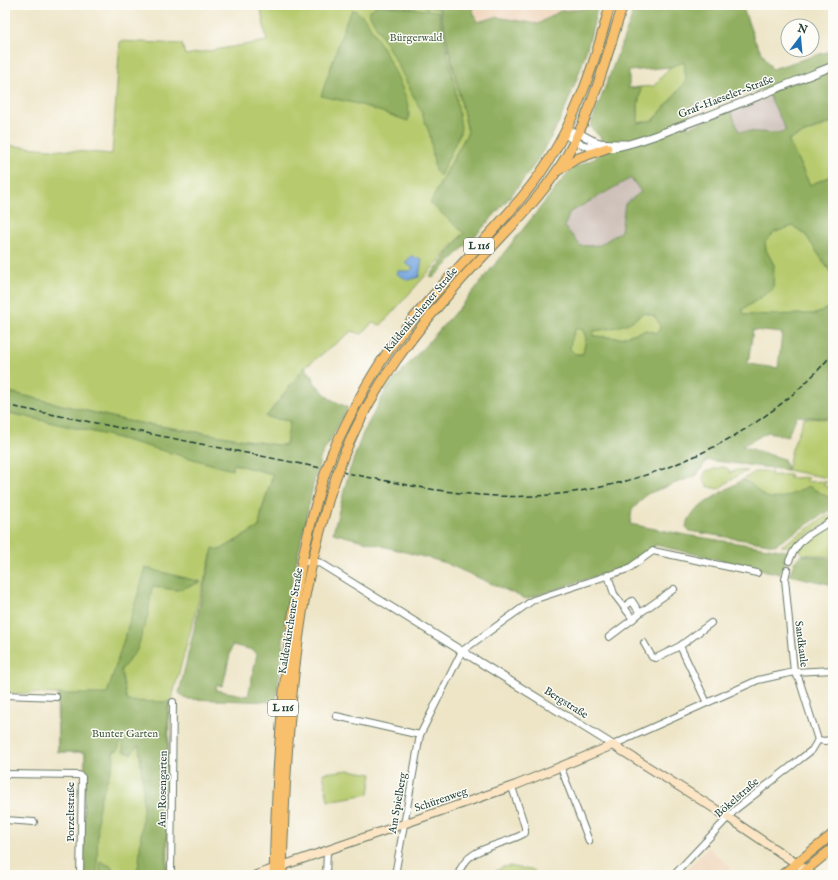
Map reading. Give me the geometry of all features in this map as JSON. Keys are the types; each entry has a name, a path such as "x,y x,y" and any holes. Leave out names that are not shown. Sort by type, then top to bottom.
{"main road":[{"name":"Kaldenkirchener Straße","path":"279,872 277,784 291,625 302,561 321,484 333,451 364,389 396,339 534,182 564,132 584,88 600,42 610,5"},
{"name":"Kaldenkirchener Straße","path":"279,872 292,694 300,626 313,562 330,494 345,452 368,402 405,346 461,280 533,203 558,170 583,124 623,5"},
{"path":"558,170 576,159 607,148"},
{"name":"Schürenweg","path":"256,875 279,872 326,851 512,787 561,768 613,745"},
{"name":"Bergstraße","path":"613,745 728,817 796,862 807,873"},
{"path":"782,875 796,862 833,834"},
{"path":"807,873 833,848"}],"street":[{"name":"Graf-Haeseler-Straße","path":"564,132 572,130 576,137 596,148 607,148 626,144 702,119 833,66"},
{"name":"Graf-Haeseler-Straße","path":"576,137 601,143 626,144"},
{"path":"789,561 800,541 833,520"},
{"path":"462,651 533,600 628,569 653,551 757,573"},
{"name":"Bergstraße","path":"302,561 320,563 613,745"},
{"name":"Sandkaule","path":"787,570 785,579 794,672 799,679 818,740"},
{"path":"608,575 614,594 633,619"},
{"path":"609,637 674,589"},
{"path":"624,607 632,602 640,613"},
{"path":"644,643 652,657 656,658 680,646 711,623"},
{"path":"680,646 707,702"},
{"name":"Am Spielberg","path":"395,875 420,735 462,651"},
{"name":"Schürenweg","path":"613,745 758,680 794,672 833,670"},
{"path":"5,696 56,697"},
{"name":"Am Rosengarten","path":"171,875 173,702"},
{"path":"336,716 420,735"},
{"path":"818,740 825,741 833,739"},
{"name":"Bökelstraße","path":"674,875 728,817 812,750 818,740"},
{"path":"561,768 589,841"},
{"name":"Porzeltstraße","path":"5,774 79,775 82,778 80,875"},
{"path":"458,875 467,858 483,849 525,834 525,827 512,787"},
{"path":"5,820 34,822"},
{"path":"326,851 326,875"}],"shaded area":[{"path":"471,5 587,5 583,9 560,11 538,24 496,17 477,22"},
{"path":"770,97 787,130 778,133 739,131 731,111"},
{"path":"631,178 642,192 625,204 621,231 600,245 581,246 565,227 569,213"},
{"path":"708,847 732,868 726,875 682,875"}],"green space":[{"path":"260,5 419,5 439,9 468,132 439,185 464,233 381,325 372,323 362,334 352,331 305,367 266,417 290,421 287,445 277,445 128,421 5,391 5,141 13,146 112,154 120,41 182,44 185,55 267,41"},
{"name":"Bürgerwald","path":"378,5 438,11 455,88 461,127 460,133 440,176 435,170 430,135 421,111 396,61 368,12"},
{"path":"419,5 471,5 477,22 496,17 538,24 560,11 583,9 587,5 598,5 586,51 576,81 557,126 545,147 532,168 501,207 433,278 430,276 464,233 430,203 468,132 440,9"},
{"path":"633,5 742,5 755,41 772,69 807,58 820,58 820,54 833,50 833,121 788,140 810,185 833,175 833,419 797,416 787,437 768,432 742,446 784,459 787,470 707,460 697,475 647,494 632,510 630,524 686,535 787,551 788,555 780,574 656,545 630,565 526,599 443,562 333,533 349,472 363,433 388,387 467,299 571,169 596,158 601,138 590,127 631,19","holes":["684,62 686,81 654,120 638,123 638,107 641,87 629,88 629,71 670,67","766,89 786,130 778,133 739,131 731,111 687,128 691,105","631,178 641,192 625,204 621,231 600,245 581,246 565,227 569,213","793,226 805,234 831,273 832,306 816,314 745,315 742,310 773,289 774,265 766,250 765,242 775,232","643,313 657,319 660,329 657,333 646,330 620,338 593,336 594,331 621,326 631,322","576,328 583,330 586,338 583,354 575,354 570,349 571,340","753,330 782,333 778,368 748,364"]},
{"name":"Bürgerwald","path":"353,10 357,11 366,20 394,70 406,100 409,112 408,121 358,104 321,96 346,22"},
{"path":"684,62 687,81 654,120 638,123 638,107 641,87 654,86 670,67"},
{"path":"833,122 833,175 810,185 788,140"},
{"path":"793,226 805,234 831,273 832,306 817,314 745,315 742,310 762,296 774,265 766,250 765,242 775,232"},
{"path":"643,313 650,314 657,319 660,329 657,333 646,330 620,338 593,336 594,331 623,324"},
{"path":"576,328 583,330 586,338 583,354 575,354 570,349 571,340"},
{"path":"305,367 313,377 314,382 329,398 348,408 321,456 313,486 288,600 276,702 186,699 179,693 213,548 220,550 259,527 262,510 273,474 234,464 232,470 107,435 5,412 5,391 128,421 277,445 286,445 290,421 266,417","holes":["232,645 253,650 257,654 248,696 216,690 217,685 222,686 224,681"]},
{"name":"Bunter Garten","path":"5,412 107,435 232,469 234,464 273,474 262,510 259,527 220,550 213,549 169,709 168,875 82,875 85,752 58,752 57,694 5,693"},
{"path":"804,418 833,419 833,479 787,470 792,449"},
{"path":"722,467 727,468 730,473 737,470 748,471 740,474 718,489 707,486 703,478 705,472"},
{"path":"755,472 772,472 770,475 791,475 788,478 806,477 809,478 806,481 827,482 823,485 828,487 833,483 833,501 832,499 761,542 704,533 706,503"},
{"path":"742,480 746,481 762,494 770,498 787,496 808,486 832,499 833,508 775,545 689,531 686,527 688,520 693,513 709,500"},
{"path":"833,512 833,519 799,540 792,547 781,546"},
{"path":"833,523 833,557 803,554 800,551 801,548 796,550 801,543"},
{"path":"802,555 833,559 833,585 789,575 795,561"},
{"name":"Bunter Garten","path":"146,568 201,582 178,590 152,587 148,615 137,650 121,670 127,701 170,702 168,709 166,875 136,875 139,863 143,786 139,746 137,746 131,754 123,751 123,742 120,743 118,750 113,752 114,761 100,800 98,813 97,875 83,875 85,752 58,752 58,694 107,694"},
{"path":"349,770 372,774 369,794 328,801 323,773"},
{"path":"100,861 112,867 111,875 100,875"},
{"path":"510,866 535,871 534,875 491,875 502,867"}],"water":[{"path":"411,256 422,259 419,277 408,280 397,274 398,271 410,271 413,268 405,263"}],"railway":[{"path":"5,405 412,486 474,494 535,496 576,492 618,483 659,471 699,454 737,434 773,410 805,383 833,353"}]}
